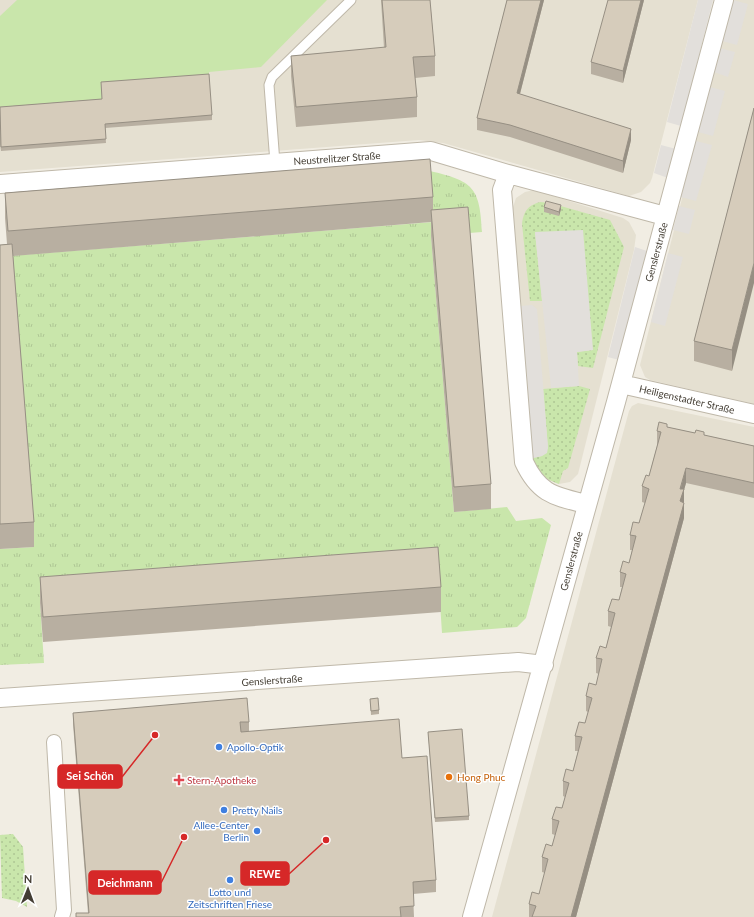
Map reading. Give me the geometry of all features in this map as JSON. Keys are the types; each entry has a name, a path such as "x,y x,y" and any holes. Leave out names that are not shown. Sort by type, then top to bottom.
{"street":[{"name":"Genslerstraße","path":"472,917 544,665 586,504 621,384 724,0"},
{"name":"Neustrelitzer Straße","path":"0,184 431,151 508,174 665,216"},
{"path":"508,174 502,190 524,462 532,477 542,488 562,498 586,504"},
{"name":"Heiligenstadter Straße","path":"621,384 754,414"},
{"name":"Genslerstraße","path":"0,698 518,662 544,665"},
{"path":"54,742 64,910 62,917"}],"lane":[{"path":"275,163 269,85 272,77 351,0"}],"shaded area":[{"path":"0,0 698,0 652,178 650,183 641,192 629,196 443,143 419,140 0,172"},
{"path":"698,0 713,0 681,126 667,122"},
{"path":"732,0 754,0 754,404 650,380 645,377 640,365"},
{"path":"733,0 748,4 737,45 722,41"},
{"path":"719,48 735,52 728,77 714,72"},
{"path":"710,87 725,91 713,136 698,132"},
{"path":"696,141 712,145 696,201 681,197"},
{"path":"661,145 676,149 668,178 654,173"},
{"path":"534,190 623,218 629,222 636,235 634,250 578,474 570,482 559,484 544,478 537,470 533,458 513,207 516,198 525,192"},
{"path":"679,206 695,210 689,234 673,230"},
{"path":"583,230 593,350 577,352 579,386 551,388 535,232"},
{"path":"635,247 650,252 623,361 608,357"},
{"path":"668,253 683,257 665,326 651,322"},
{"path":"532,305 537,309 548,448 547,453 533,458 521,306"},
{"path":"638,403 754,427 754,917 492,917 629,411 632,406"}],"green space":[{"path":"17,0 327,0 261,67 209,72 209,78 102,103 0,111 0,16"},
{"path":"430,171 456,178 471,188 476,196 481,217 482,232 431,236 454,512 507,507 516,521 542,518 551,525 526,618 517,627 442,633 438,573 40,603 44,663 0,665 0,549 34,547 8,256 433,222"},
{"path":"540,202 550,203 610,220 624,247 593,368 578,366 577,352 592,350 535,232 542,301 530,301 522,224 529,207"},
{"path":"579,386 590,389 568,468 563,471 559,484 545,478 542,475 533,458 542,456 548,448 543,389"},
{"path":"13,834 23,847 27,907 16,901 2,898 0,835"}],"building":[{"path":"382,0 430,0 435,56 413,57 417,97 296,107 291,56 386,47"},
{"path":"507,0 541,0 517,93 631,129 623,161 510,125 477,118"},
{"path":"608,0 641,0 623,71 591,62"},
{"path":"209,74 212,115 105,124 106,139 1,147 0,107 102,99 101,82"},
{"path":"754,108 754,263 732,350 694,341"},
{"path":"430,159 433,197 8,231 5,193"},
{"path":"546,201 561,205 559,212 544,207"},
{"path":"468,207 491,484 454,487 431,210"},
{"path":"12,244 34,522 0,524 0,245"},
{"path":"659,422 667,424 667,427 695,433 696,430 704,432 704,435 754,446 754,483 686,468 680,489 684,489 680,501 684,503 571,917 532,917 536,906 529,904 532,892 539,894 548,859 542,857 546,844 552,846 559,821 552,819 556,807 562,808 569,783 563,781 566,769 573,771 582,737 575,736 579,722 585,723 592,698 586,696 589,683 596,685 602,659 596,658 600,646 606,648 615,613 608,611 612,599 619,600 626,574 620,572 623,561 629,563 636,536 630,535 633,522 639,523 649,489 642,486 646,475 649,476 661,432 657,431"},
{"path":"438,547 441,587 43,617 40,577"},
{"name":"Allee-Center Berlin","path":"247,698 249,722 240,722 241,732 399,719 402,758 427,756 436,880 413,882 414,906 400,907 401,917 76,917 76,913 89,913 73,713"},
{"path":"378,698 379,710 371,711 370,699"},
{"path":"462,729 469,816 435,818 428,732"}],"place":[{"name":"Sei Schön","path":"155,735"},
{"name":"Apollo-Optik","path":"219,747"},
{"name":"Hong Phuc","path":"449,777"},
{"name":"Stern-Apotheke","path":"179,780"},
{"name":"Pretty Nails","path":"224,810"},
{"name":"Allee-Center Berlin","path":"257,831"},
{"name":"Deichmann","path":"184,837"},
{"name":"REWE","path":"326,840"},
{"name":"Lotto und Zeitschriften Friese","path":"230,880"}]}
